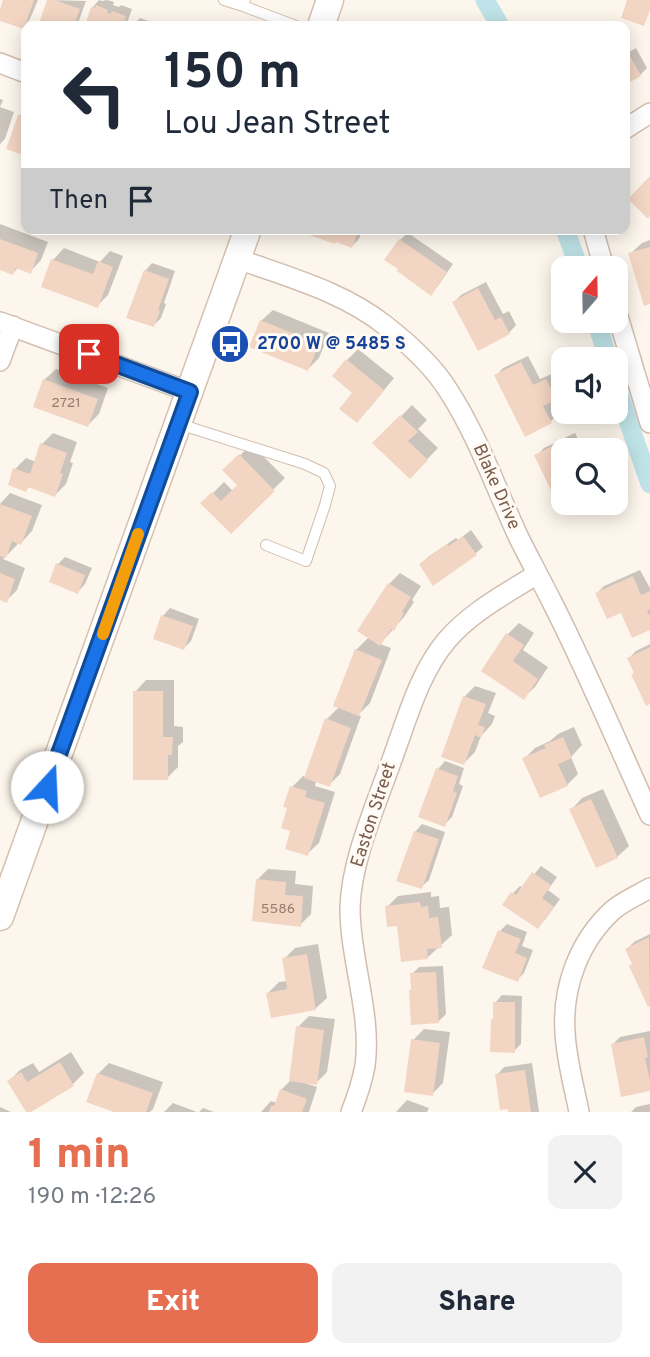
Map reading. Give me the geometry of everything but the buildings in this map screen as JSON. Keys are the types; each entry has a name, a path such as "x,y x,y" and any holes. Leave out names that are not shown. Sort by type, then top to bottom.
{"main road":[{"path":"323,21 330,0"},
{"path":"0,917 246,235"}],"street":[{"path":"0,63 21,71"},
{"path":"630,126 650,113"},
{"path":"595,235 601,256"},
{"name":"Blake Drive","path":"238,259 340,297 363,310 386,325 424,360 447,388 465,418 553,603 650,816"},
{"path":"0,361 6,324 190,392"},
{"path":"623,333 650,423"},
{"name":"Easton Street","path":"351,1112 365,1066 366,1041 350,906 352,886 371,819 415,697 426,671 446,640 470,616 537,574"},
{"path":"579,1112 565,1033 566,1002 572,972 580,954 602,922 615,909 650,888"}],"lane":[{"path":"224,0 244,3 285,21"},
{"path":"179,424 305,464 324,473 330,486 306,561 266,545"}],"waterway":[{"path":"485,0 497,21"},
{"path":"567,235 575,256"},
{"path":"600,333 604,347"},
{"path":"628,421 650,484"}],"slow traffic":[{"path":"103,634 138,534"}],"place":[{"name":"2700 W @ 5485 S","path":"230,344"}],"route":[{"path":"47,787 190,392 89,354"}]}
